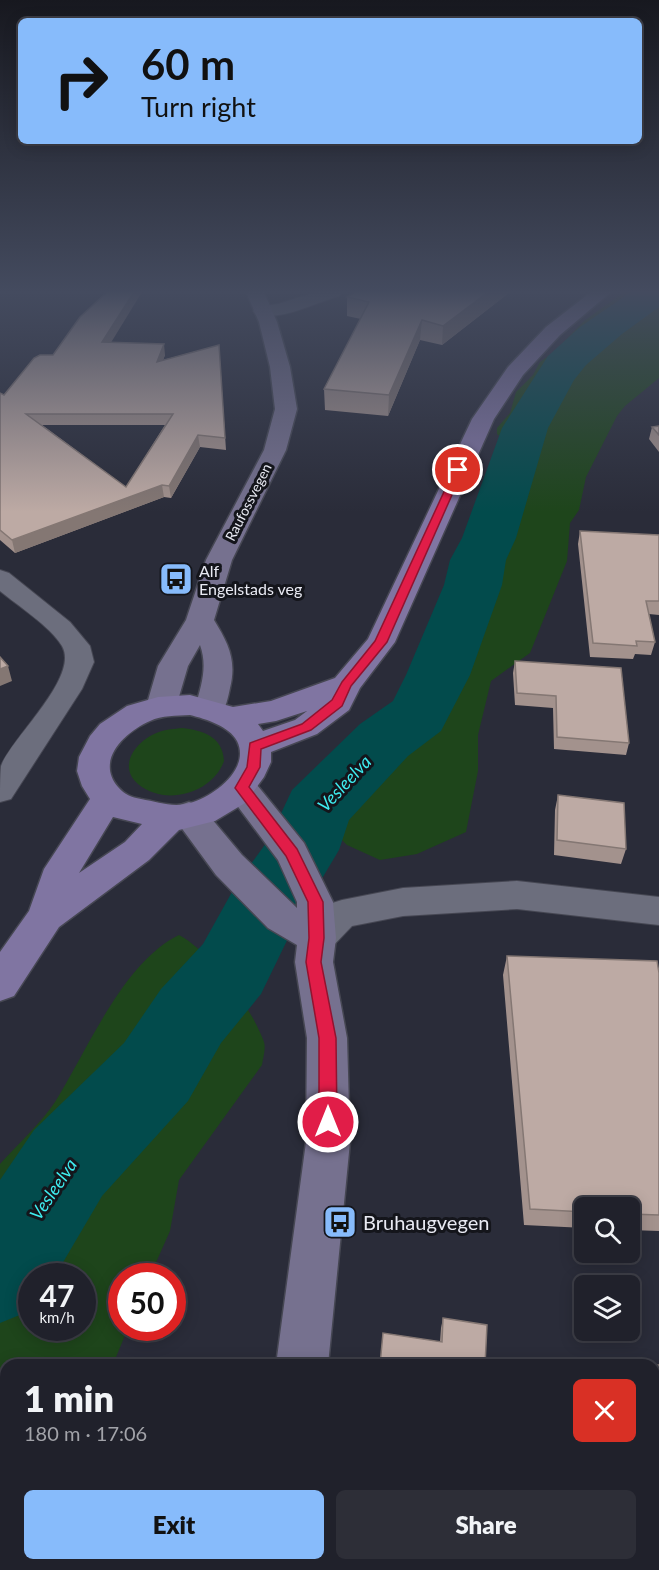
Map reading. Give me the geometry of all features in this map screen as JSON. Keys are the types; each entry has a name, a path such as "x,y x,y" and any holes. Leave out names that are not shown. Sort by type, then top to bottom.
{"main road":[{"name":"Raufossvegen","path":"161,707 173,666 200,620 219,560 275,450 286,409 280,365"},
{"path":"255,746 306,727 338,703 346,685 381,642 450,488 488,411 520,365"},
{"path":"200,620 216,646 221,666 221,713"},
{"path":"316,938 281,917 179,817 119,807 108,798 93,777 94,757 100,743 125,720 161,707 190,705 221,713 276,711 346,685"},
{"path":"46,916 137,852 179,817 212,808 226,801 241,788 254,767 255,746 244,728 221,713"},
{"path":"241,788 292,853 315,902 314,962 327,1038 328,1142 303,1359"},
{"path":"0,984 46,916 57,879 108,798"}],"street":[{"path":"0,791 68,689 80,662 76,646 62,627 1,579"},
{"path":"316,938 342,914 403,902 517,895 659,911"}],"green space":[{"path":"538,365 659,365 659,378 625,406 617,416 586,477 579,510 570,523 567,561 530,653 491,681 478,735 478,771 466,832 417,854 380,860 347,845 335,833 334,820 401,760 484,604 492,578 508,548 517,512 533,473 522,456 497,434 497,428 510,413 516,392 533,375"},
{"path":"182,728 204,733 216,741 223,753 224,761 218,772 199,788 174,795 161,795 138,784 129,769 129,761 137,747 151,735"},
{"path":"179,935 217,967 250,1013 265,1045 262,1065 179,1180 170,1231 156,1263 108,1263 108,1341 123,1341 115,1359 0,1359 0,1164 55,1102 108,1009 140,965 159,948"}],"building":[{"path":"28,365 220,365 225,438 198,435 169,486 162,485 12,540 0,530 0,393 4,395","holes":["26,414 173,414 126,487"]},
{"path":"336,365 402,365 389,395 324,389"},
{"path":"659,426 659,435 652,427"},
{"path":"580,531 659,535 659,601 646,601 655,642 636,641 637,646 593,643"},
{"path":"0,657 8,666 0,669"},
{"path":"515,661 621,668 629,743 557,737 556,696 517,693"},
{"path":"558,795 624,803 626,849 557,840"},
{"path":"507,956 657,961 659,973 659,1215 640,1214 640,1197 574,1197 574,1211 530,1209"},
{"path":"443,1318 487,1325 485,1359 381,1359 383,1333 442,1342"}],"waterway":[{"name":"Vesleelva","path":"0,1271 68,1163 156,1072 191,1016 232,969 265,905 302,850 317,809 384,740 418,715 438,675 473,585 478,560 489,538 525,428 563,365"}],"place":[{"name":"Alf Engelstads veg","path":"176,579"},
{"name":"Bruhaugvegen","path":"340,1222"}],"route":[{"path":"328,1122 327,1038 314,962 315,902 292,853 241,788 254,767 255,746 306,727 338,703 346,685 381,642 458,470"}]}
